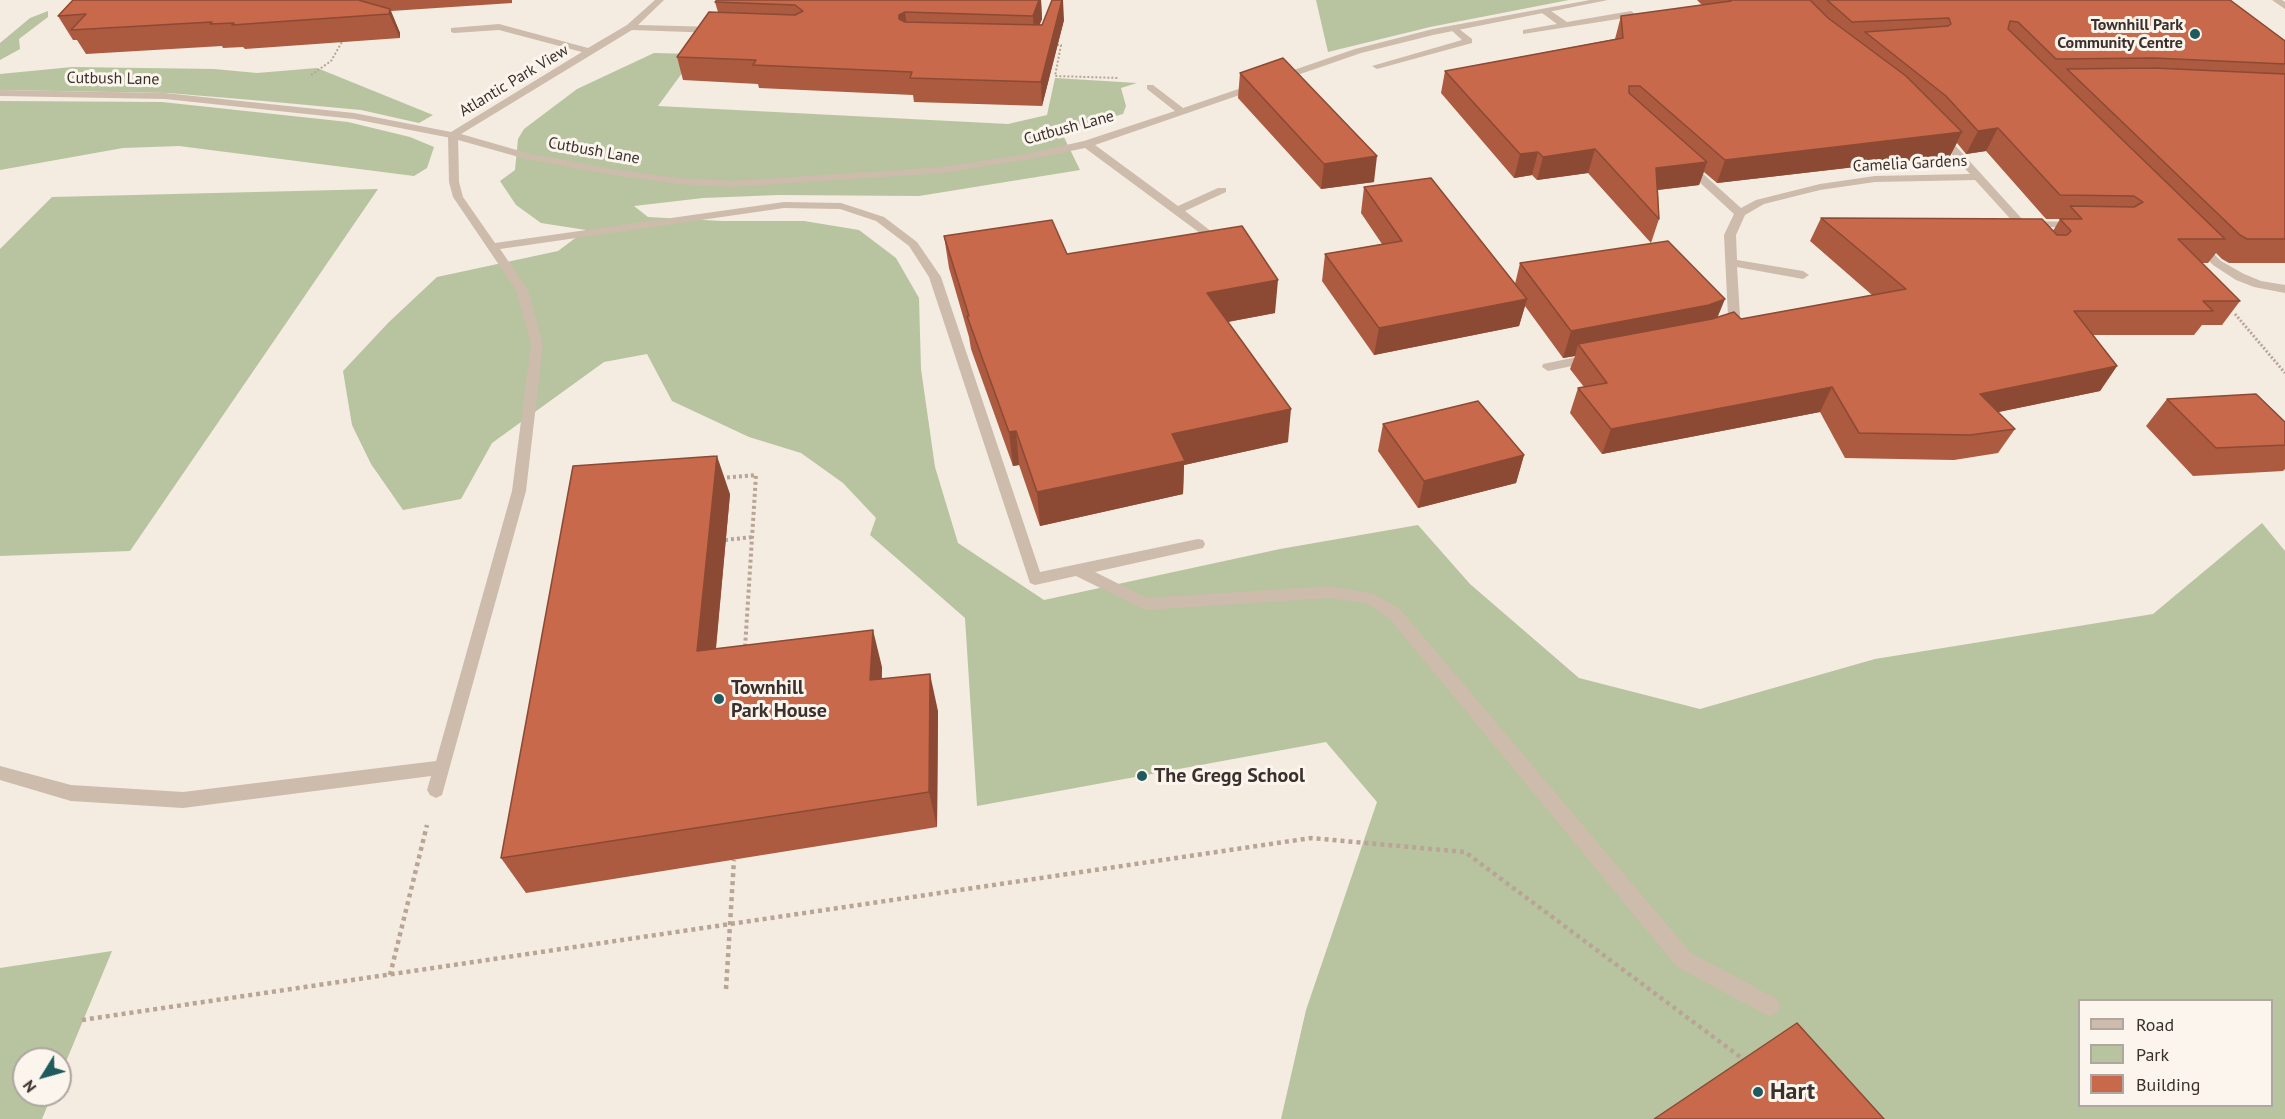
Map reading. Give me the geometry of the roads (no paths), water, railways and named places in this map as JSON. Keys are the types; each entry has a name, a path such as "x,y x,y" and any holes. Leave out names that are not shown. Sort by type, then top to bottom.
{"street":[{"name":"Atlantic Park View","path":"453,135 630,27 660,0"},
{"name":"Cutbush Lane","path":"0,93 165,96 354,116 453,135 526,156 613,172 676,181 732,184 943,170 1026,158 1087,144 1180,110 1358,51 1454,28 1604,0"},
{"path":"2276,0 2285,6"},
{"path":"1545,11 1565,25"},
{"path":"1526,32 1631,14"},
{"name":"Atlantic Park View","path":"454,30 499,27 591,52"},
{"path":"630,27 731,31"},
{"path":"1377,66 1469,41 1454,28"},
{"path":"1150,87 1180,110"},
{"path":"1936,130 2024,231 2086,225"},
{"path":"436,790 519,491 537,344 522,290 458,197 454,183 453,135"},
{"path":"1087,144 1208,234"},
{"path":"1680,158 1740,213 1730,235 1734,316 1725,328 1717,331"},
{"name":"Camelia Gardens","path":"1740,213 1760,202 1820,187 1875,179 1978,177"},
{"path":"1176,211 1222,190"},
{"path":"492,247 784,205 841,206 880,219 913,244 935,277 1035,579 1198,544"},
{"path":"2193,238 2217,263 2240,278 2285,289"},
{"path":"1732,263 1803,275"},
{"path":"1548,366 1603,356"},
{"path":"1078,570 1145,604 1330,592 1369,598 1395,614 1684,960 1770,1006"},
{"path":"0,773 71,792 183,800 442,767"}],"place":[{"name":"Townhill Park Community Centre","path":"2195,34"},
{"name":"Townhill Park House","path":"719,699"},
{"name":"The Gregg School","path":"1142,776"},
{"name":"Hart","path":"1758,1092"}]}
